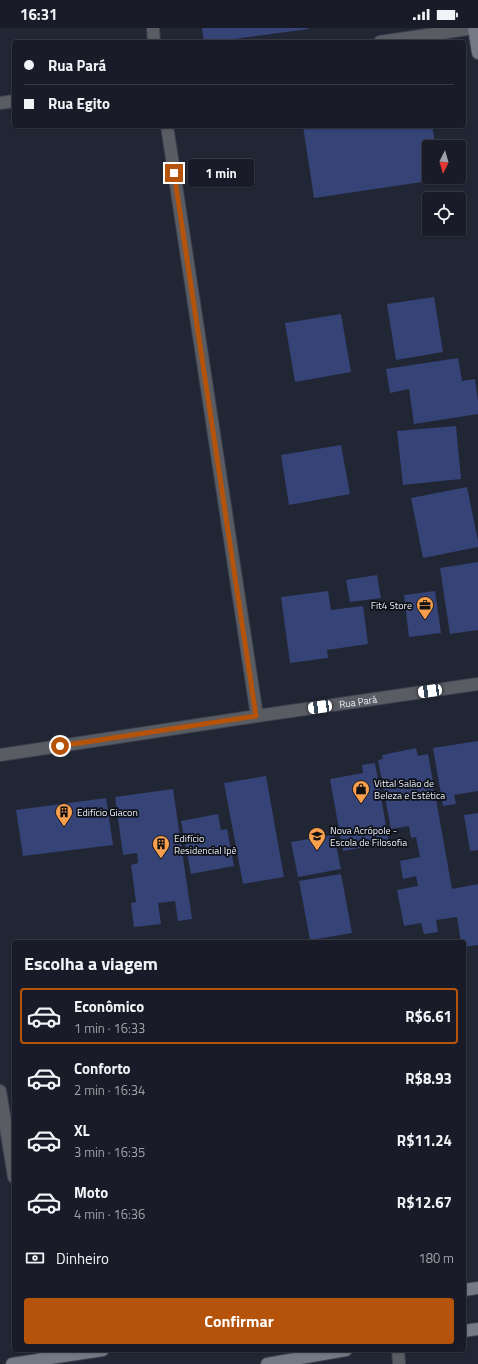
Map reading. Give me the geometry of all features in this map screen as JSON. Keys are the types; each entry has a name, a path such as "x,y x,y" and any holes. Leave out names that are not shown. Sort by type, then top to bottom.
{"street":[{"path":"153,28 154,40"},
{"path":"474,28 478,53"},
{"path":"393,40 478,28"},
{"path":"0,103 12,101"},
{"path":"167,128 256,716"},
{"name":"Rua Pará","path":"0,755 478,684"},
{"path":"0,1090 12,1165"},
{"path":"466,1290 478,1288"},
{"path":"466,1331 478,1329"},
{"path":"12,1364 43,1357 86,1352"},
{"path":"266,1364 334,1352"},
{"path":"398,1352 399,1364"}],"building":[{"path":"202,28 309,28 227,40 204,40"},
{"path":"303,128 432,128 435,140 422,140 422,182 314,198"},
{"path":"434,297 443,352 396,360 387,304"},
{"path":"341,314 351,372 295,382 285,323"},
{"path":"458,358 462,381 475,379 478,414 414,424 409,389 390,393 386,369"},
{"path":"456,426 461,479 403,485 397,431"},
{"path":"341,445 350,494 289,505 281,455"},
{"path":"467,487 478,547 423,558 411,498"},
{"path":"478,562 478,630 450,634 440,568"},
{"path":"377,575 381,598 350,602 346,580"},
{"path":"328,591 331,610 363,606 368,644 327,650 328,658 290,663 281,597"},
{"path":"435,591 441,633 409,637 404,595"},
{"path":"478,741 478,791 454,795 456,804 443,806 433,748"},
{"path":"416,748 418,756 428,754 452,889 478,884 478,945 466,947 466,940 461,940 457,917 436,920 438,932 424,934 421,923 404,926 397,890 418,886 416,876 403,879 400,861 420,857 416,837 411,838 409,826 391,829 378,760 383,759 382,755"},
{"path":"375,763 389,843 343,851 330,779 363,773 362,765"},
{"path":"266,776 284,877 243,884 224,783"},
{"name":"Edifício Residencial Ipê","path":"173,789 192,919 178,921 175,901 158,903 161,924 134,927 131,903 136,902 131,865 138,863 137,853 123,855 115,797"},
{"name":"Edifício Giacon","path":"106,798 113,845 23,856 16,810"},
{"path":"478,813 478,850 470,851 464,815"},
{"path":"218,814 221,830 227,829 234,866 191,874 181,821"},
{"path":"334,835 341,869 298,877 291,842"},
{"path":"341,874 352,933 310,940 299,881"}],"place":[{"name":"Fit4 Store","path":"425,620"},
{"name":"Vittal Salão de Beleza e Estética","path":"361,804"},
{"name":"Edifício Giacon","path":"64,827"},
{"name":"Nova Acrópole - Escola de Filosofia","path":"317,851"},
{"name":"Edifício Residencial Ipê","path":"161,859"}],"route":[{"path":"60,746 256,716 174,173"}]}
